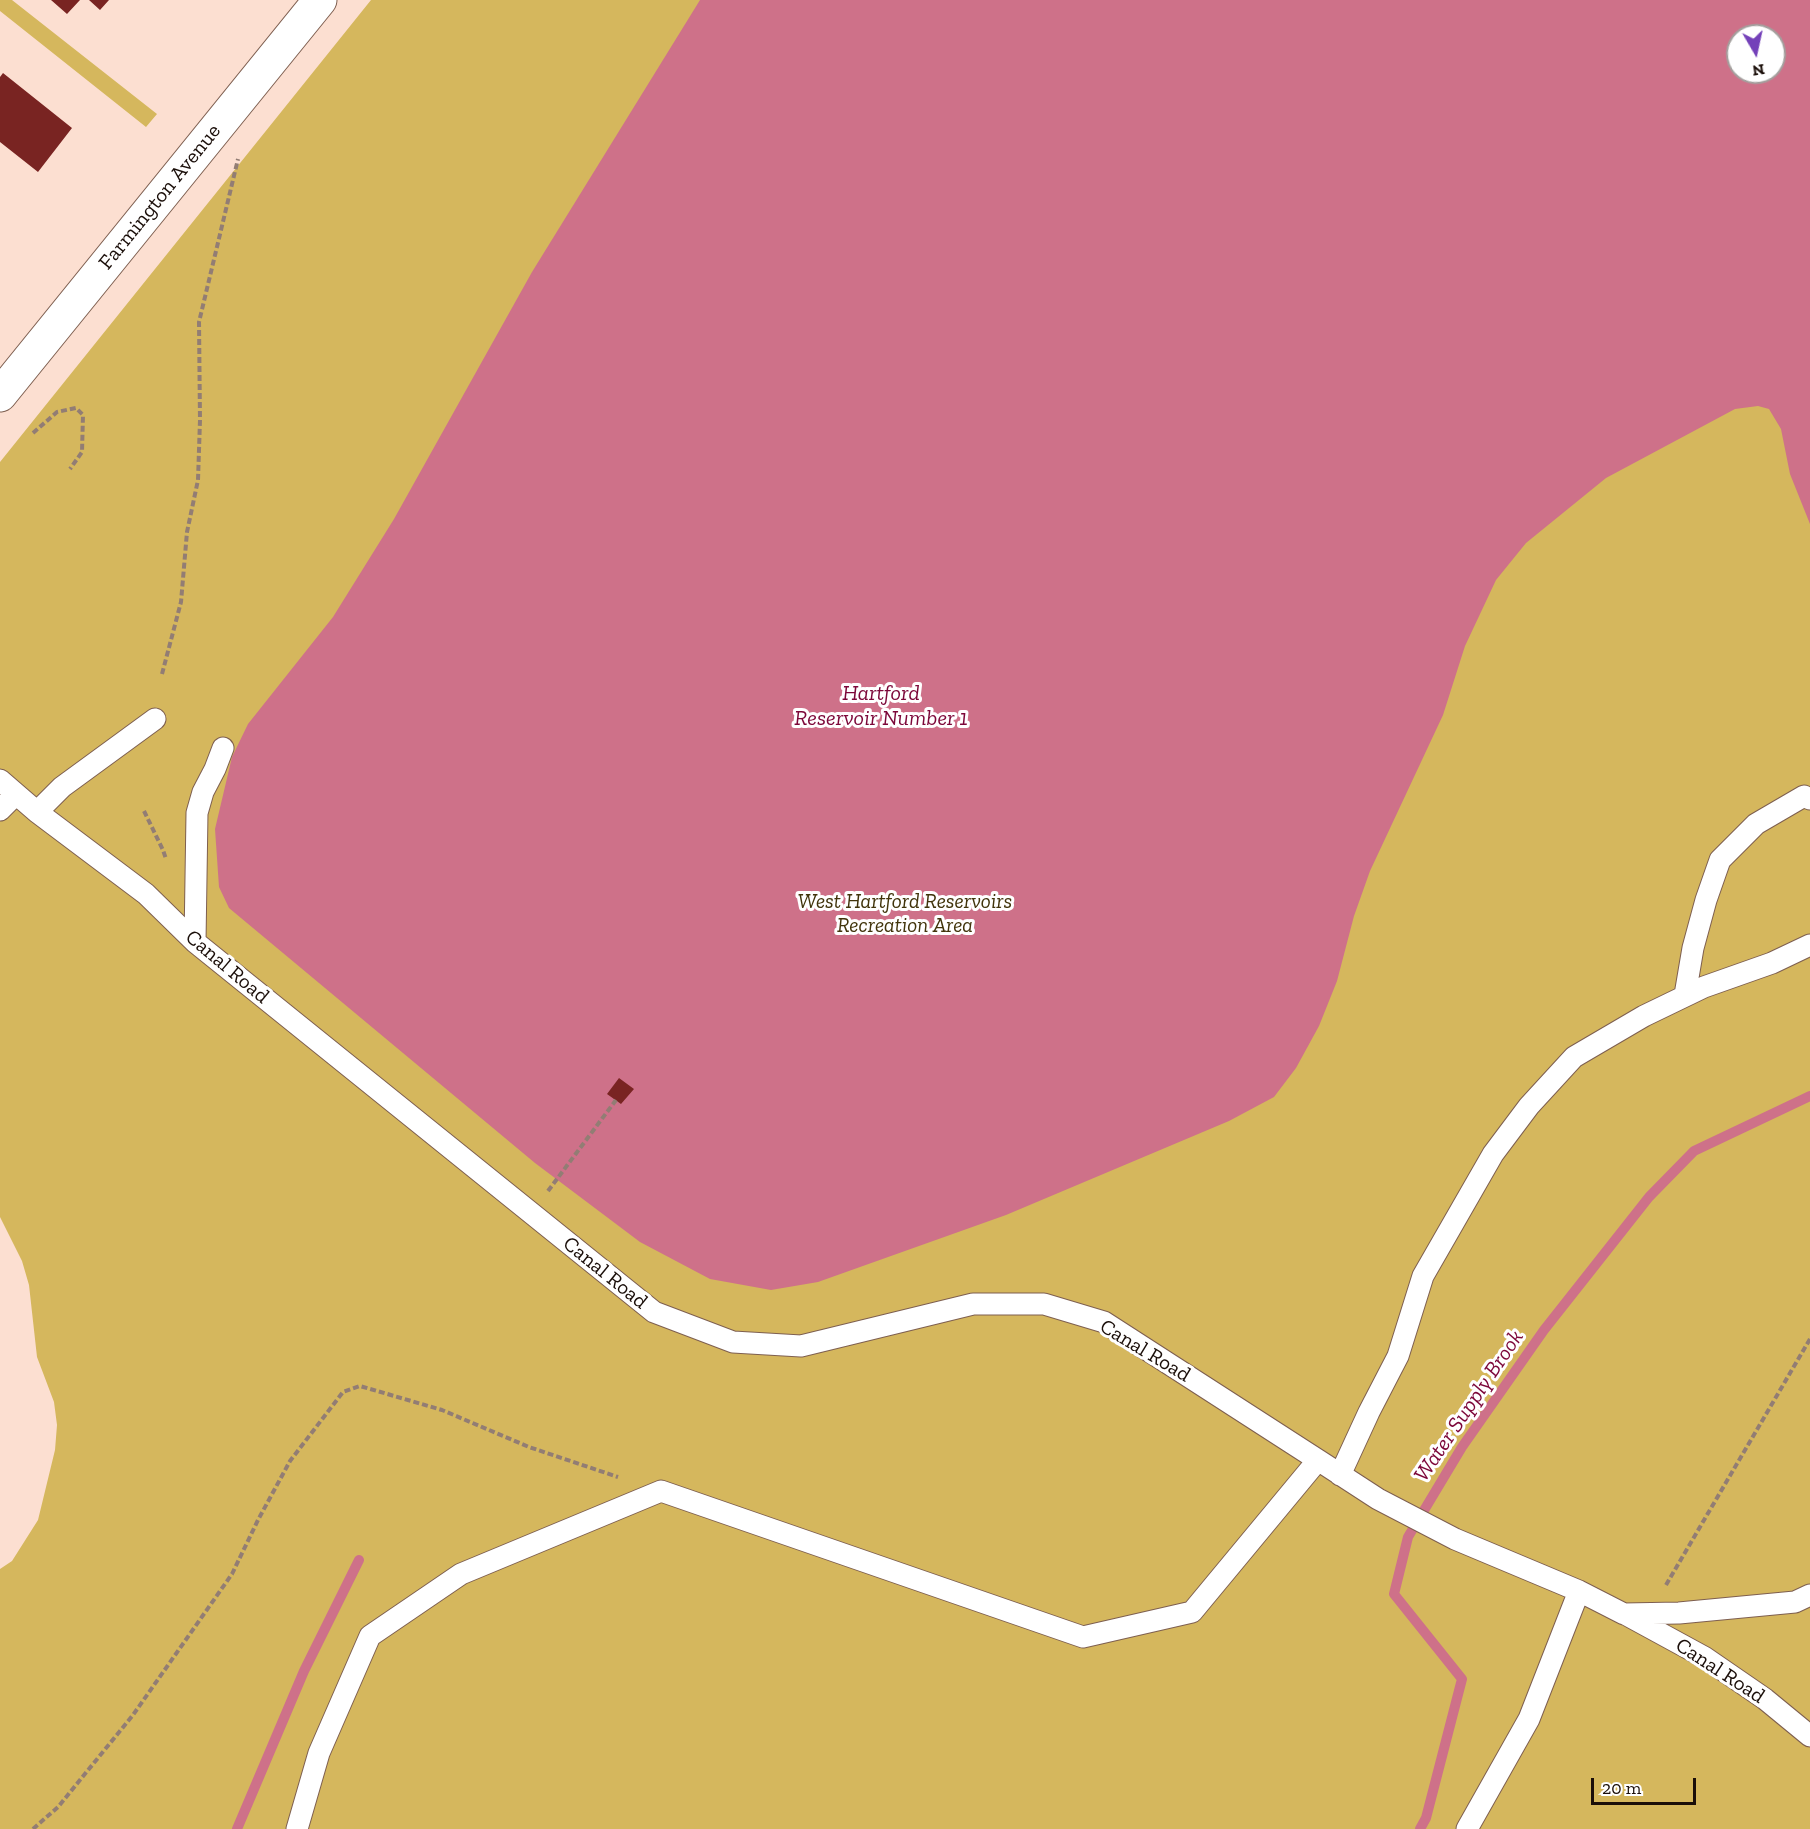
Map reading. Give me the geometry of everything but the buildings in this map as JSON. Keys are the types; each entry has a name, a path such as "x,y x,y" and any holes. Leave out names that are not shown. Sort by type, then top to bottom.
{"main road":[{"name":"Farmington Avenue","path":"0,395 320,0"}],"lane":[{"path":"37,812 62,787 155,719"},
{"path":"195,942 197,813 203,792 223,747"},
{"name":"Canal Road","path":"0,780 37,812 146,894 195,942 654,1312 733,1342 801,1346 973,1304 1044,1304 1104,1323 1378,1499 1455,1539 1578,1590 1704,1657 1765,1699 1810,1736"},
{"path":"0,810 16,794"},
{"path":"1685,995 1698,929 1720,860 1756,824 1804,796 1810,799"},
{"path":"1340,1475 1398,1356 1423,1275 1493,1154 1529,1106 1574,1057 1644,1016 1685,995 1772,963 1810,945"},
{"path":"297,1829 319,1753 370,1636 461,1574 661,1491 1083,1636 1192,1612 1318,1460"},
{"path":"1467,1829 1529,1719 1578,1590"},
{"path":"1624,1614 1679,1613 1795,1602 1810,1595"}],"path":[{"path":"162,674 181,602 187,532 198,480 199,322 240,148"},
{"path":"33,433 57,412 76,408 83,415 82,452 70,469"},
{"path":"558,1178 616,1100"},
{"path":"1649,1614 1810,1339"},
{"path":"33,1829 58,1807 133,1715 232,1574 290,1461 343,1392 360,1386 442,1410 529,1447 661,1491"}],"green space":[{"path":"0,0 12,0 157,114 146,127 0,11"},
{"name":"West Hartford Reservoirs Recreation Area","path":"371,0 1810,0 1810,1829 0,1829 0,1569 12,1561 38,1520 55,1450 57,1425 54,1402 37,1357 29,1285 22,1261 0,1217 0,462"}],"water":[{"name":"Hartford Reservoir Number 1","path":"700,0 1810,0 1810,524 1790,474 1781,429 1769,409 1758,406 1735,409 1606,478 1526,543 1496,580 1465,646 1443,715 1370,871 1354,916 1337,981 1319,1026 1296,1068 1274,1097 1229,1121 1006,1215 818,1282 771,1290 710,1279 640,1242 535,1163 229,908 219,887 215,829 232,757 248,724 333,617 394,519 532,272"}],"waterway":[{"name":"Water Supply Brook","path":"1420,1829 1426,1818 1462,1679 1394,1594 1408,1537 1462,1447 1544,1330 1649,1197 1694,1151 1810,1096"},
{"path":"237,1829 304,1671 359,1560"}]}
